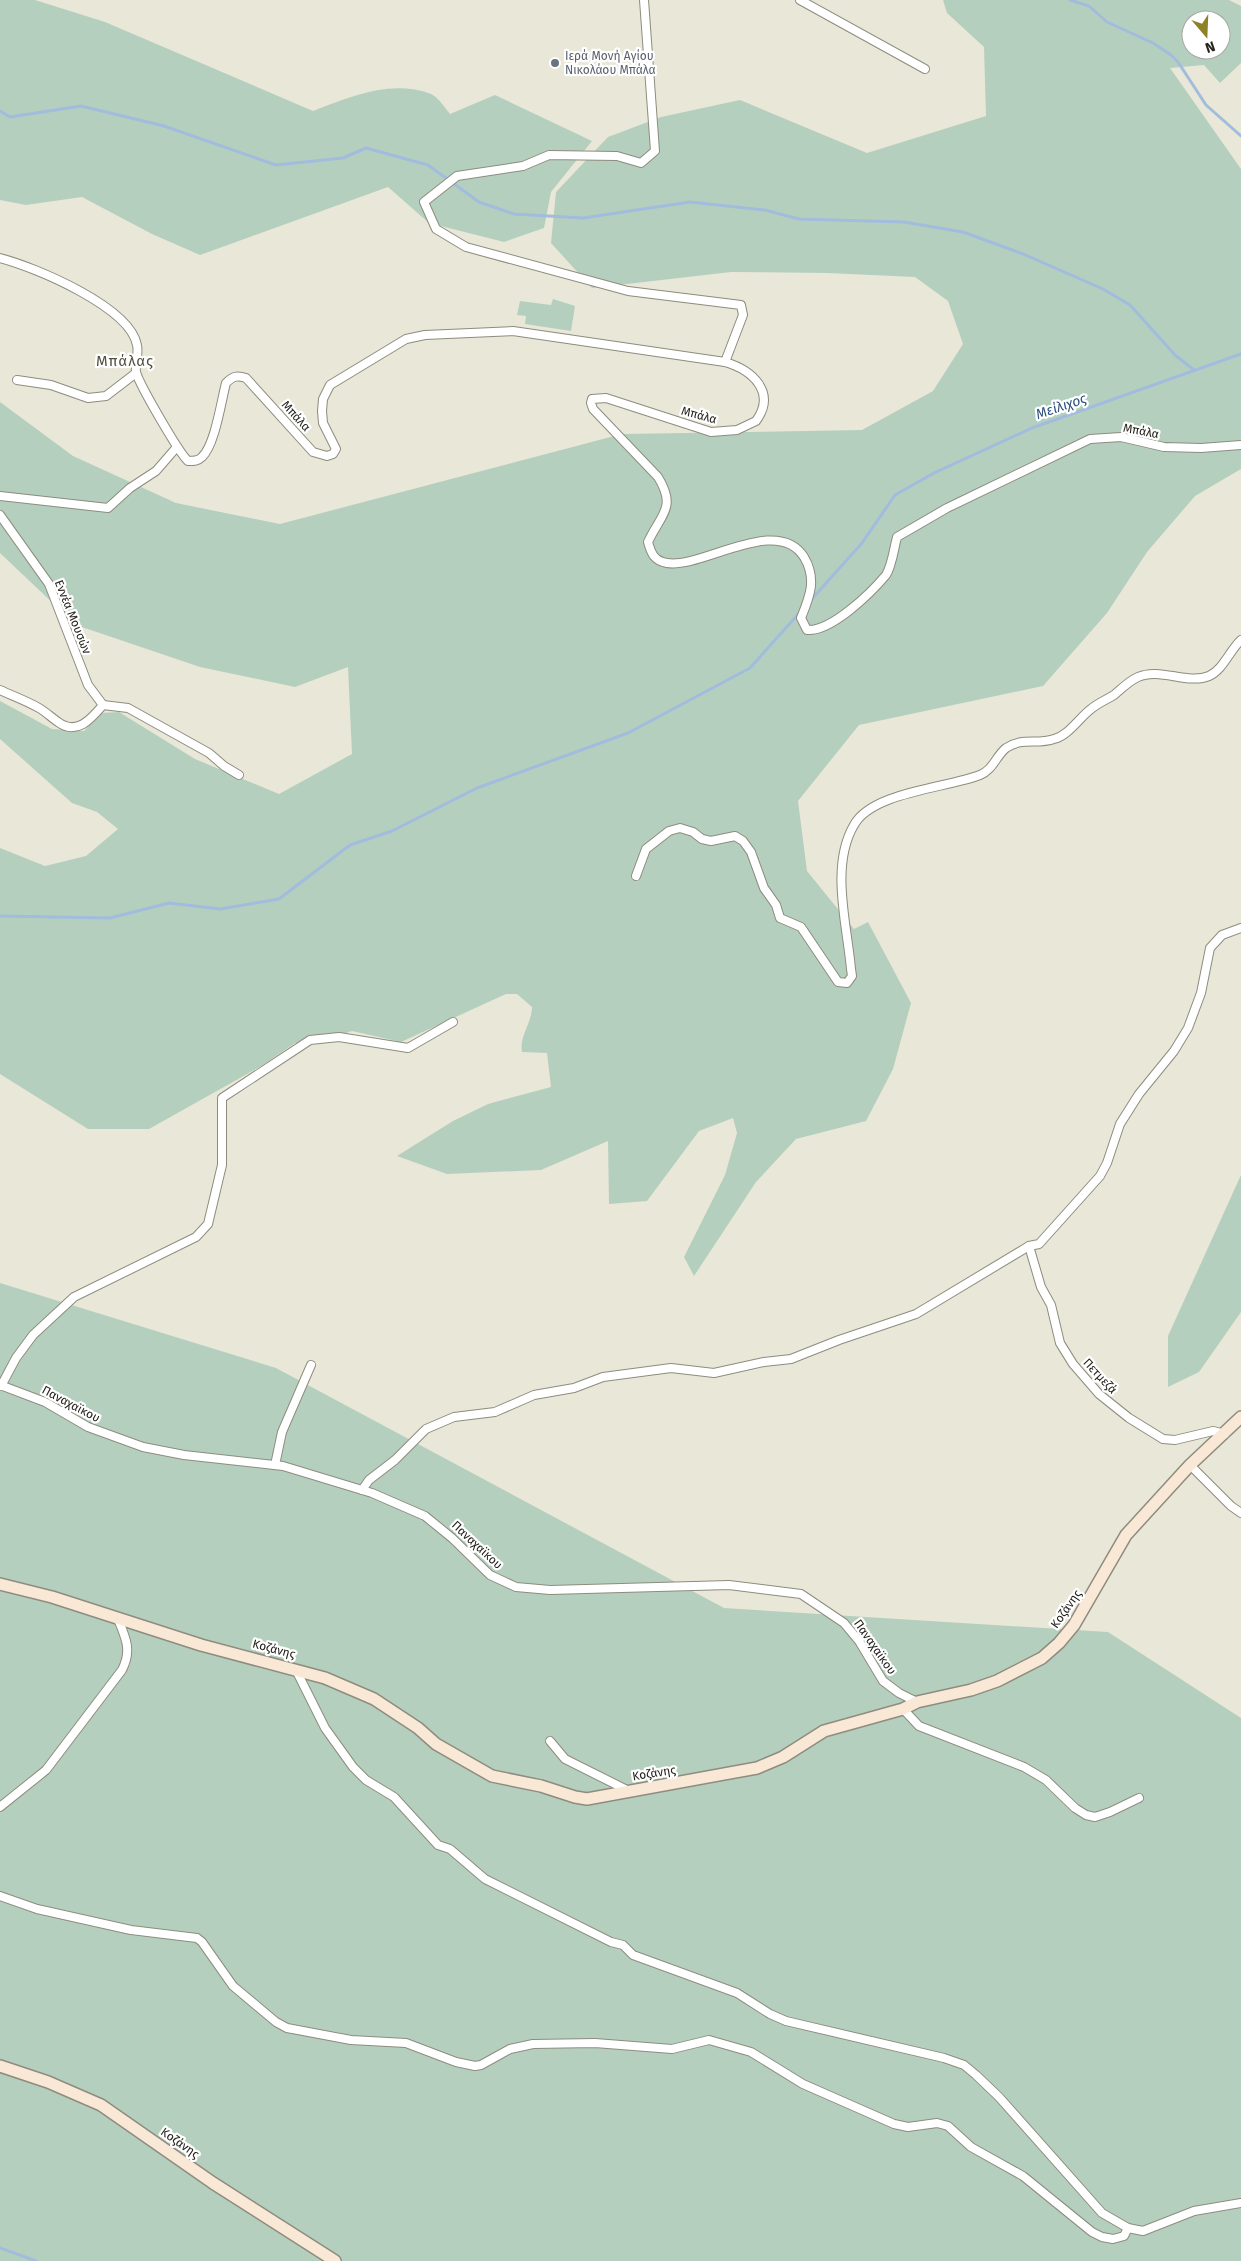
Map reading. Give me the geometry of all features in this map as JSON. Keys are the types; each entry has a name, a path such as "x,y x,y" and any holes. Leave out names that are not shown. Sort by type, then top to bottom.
{"street":[{"path":"644,0 654,151 641,164 617,156 549,155 523,166 456,177 424,202 436,229 466,247 628,291 742,305 743,315 725,362"},
{"path":"800,0 925,69"},
{"path":"0,258 20,263 60,280 118,316 130,328 137,345 136,373 106,396 88,398 51,386 17,380"},
{"name":"Μπάλα","path":"136,373 176,448 188,461 195,462 202,458 209,448 226,383 238,375 246,378 313,452 327,456 333,454 336,448 323,423 322,411 323,399 330,386 406,339 425,334 513,331 725,362 750,373 762,392 764,404 761,414 756,421 747,427 711,432 606,398 597,397 592,399 591,403 593,409 658,477 665,489 668,500 666,511 648,542 651,553 656,560 668,563 690,560 759,541 775,541 790,546 802,554 809,566 812,578 811,592 801,618 807,630 814,631 846,614 887,574 897,538 947,508 1090,439 1121,438 1164,447 1201,448 1241,445"},
{"path":"0,496 108,508 130,488 156,471 176,448"},
{"name":"Εννέα Μουσών","path":"0,515 49,584 88,685 103,705"},
{"path":"636,876 646,850 668,830 680,828 693,832 702,839 711,841 735,836 743,841 751,852 764,888 776,905 780,918 801,928 838,982 846,983 852,976 852,969 840,867 848,836 855,822 867,809 953,781 983,774 1006,749 1017,743 1054,739 1062,735 1092,708 1138,677 1150,674 1199,678 1210,676 1241,640"},
{"path":"0,690 40,708 61,724 73,728 89,721 103,705 128,708 209,753 224,766 239,775"},
{"path":"362,1490 369,1480 395,1460 426,1429 454,1417 495,1412 534,1395 574,1388 603,1377 671,1368 714,1373 791,1358 916,1314 1029,1246 1036,1246 1045,1239 1100,1176 1107,1163 1120,1124 1134,1100 1174,1051 1188,1028 1201,993 1210,948 1222,935 1241,928"},
{"path":"1,1386 16,1358 32,1335 74,1297 196,1237 205,1229 222,1165 222,1098 310,1040 339,1037 408,1048 453,1022"},
{"name":"Πετμεζά","path":"1029,1246 1041,1287 1051,1305 1060,1342 1073,1364 1099,1394 1129,1418 1163,1439 1175,1440 1213,1431 1225,1434"},
{"path":"275,1465 282,1432 311,1365"},
{"name":"Παναχαϊκου","path":"1,1386 45,1402 88,1427 143,1447 184,1455 275,1465 362,1490 425,1516 445,1532 490,1575 516,1587 550,1590 729,1585 801,1594 844,1623 859,1641 883,1681 899,1693 917,1702"},
{"name":"Κοζάνης","path":"0,1584 52,1597 201,1645 325,1678 374,1699 418,1728 436,1744 492,1776 587,1799 757,1768 783,1757 824,1731 903,1709 917,1702 971,1690 997,1681 1029,1666 1054,1648 1069,1631 1093,1595 1121,1542 1190,1465 1241,1417"},
{"path":"1190,1465 1231,1506 1241,1513"},
{"path":"0,1807 46,1770 122,1670 127,1660 128,1649 118,1618"},
{"path":"295,1669 326,1728 353,1767 366,1780 394,1797 438,1845 450,1849 485,1879 611,1942 623,1945 639,1958 737,1993 776,2018 944,2058 964,2065 999,2097 1102,2213 1128,2228 1144,2231 1194,2211 1241,2203"},
{"path":"903,1709 919,1726 978,1747 1024,1767 1046,1780 1075,1808 1086,1815 1095,1817 1139,1798"},
{"path":"550,1741 565,1759 629,1791"},
{"path":"0,1896 37,1909 147,1934 182,1935 197,1938 202,1942 233,1986 282,2026 351,2040 406,2043 462,2064 480,2066 505,2051 533,2044 595,2044 672,2049 709,2040 722,2043 751,2052 803,2084 894,2124 908,2127 937,2123 948,2126 971,2148 1023,2176 1097,2235 1119,2238 1124,2236 1128,2228"},
{"name":"Κοζάνης","path":"0,2066 48,2082 101,2106 213,2183 335,2261"}],"green space":[{"path":"0,0 35,0 105,22 313,111 341,100 386,89 401,88 434,95 450,114 495,95 592,141 551,192 544,228 504,242 429,223 388,187 200,255 152,234 82,197 26,205 0,200"},
{"path":"943,0 1229,0 1241,6 1241,63 1220,83 1204,65 1170,68 1241,169 1241,469 1195,496 1147,552 1107,613 1043,686 859,725 798,801 807,871 854,929 868,922 911,1003 893,1069 866,1121 796,1139 756,1182 694,1276 684,1257 725,1175 737,1133 733,1118 699,1131 647,1201 609,1204 608,1141 541,1170 447,1174 397,1156 453,1121 488,1104 551,1087 547,1053 522,1052 522,1040 530,1019 532,1007 517,994 506,994 401,1042 352,1031 316,1043 295,1043 263,1065 149,1129 88,1129 0,1074 0,848 45,866 86,856 118,829 97,812 72,803 0,739 0,701 52,729 84,731 101,713 119,712 195,759 279,794 352,754 348,667 295,687 200,667 76,625 0,553 0,402 73,456 176,503 280,524 622,434 862,430 933,391 963,344 948,301 915,277 828,273 731,272 592,288 551,243 556,192 608,137 661,117 740,100 867,153 986,116 984,47 947,13"},
{"path":"553,299 575,306 571,331 525,324 526,316 517,315 520,301 551,305"},
{"path":"1241,1175 1241,1312 1199,1372 1168,1387 1168,1336"},
{"path":"0,1283 276,1368 724,1608 1108,1632 1241,1718 1241,2261 0,2261"}],"waterway":[{"path":"1070,0 1089,6 1107,22 1153,43 1171,55 1178,62 1206,105 1241,136"},
{"path":"0,111 10,117 81,106 164,126 276,165 343,158 366,148 428,165 479,202 514,214 583,218 690,202 765,210 799,219 904,222 963,232 1023,254 1103,289 1130,305 1175,355 1194,370"},
{"name":"Μείλιχος","path":"811,600 862,543 895,495 934,473 1032,428 1241,354"},
{"path":"0,916 110,918 169,903 220,909 279,899 350,845 392,831 477,788 628,733 750,668 802,610"},
{"path":"0,2248 36,2261"}],"place":[{"name":"Ιερά Μονή Αγίου Νικολάου Μπάλα","path":"555,63"}],"district":[{"name":"Μπάλας","path":"125,361"}]}
